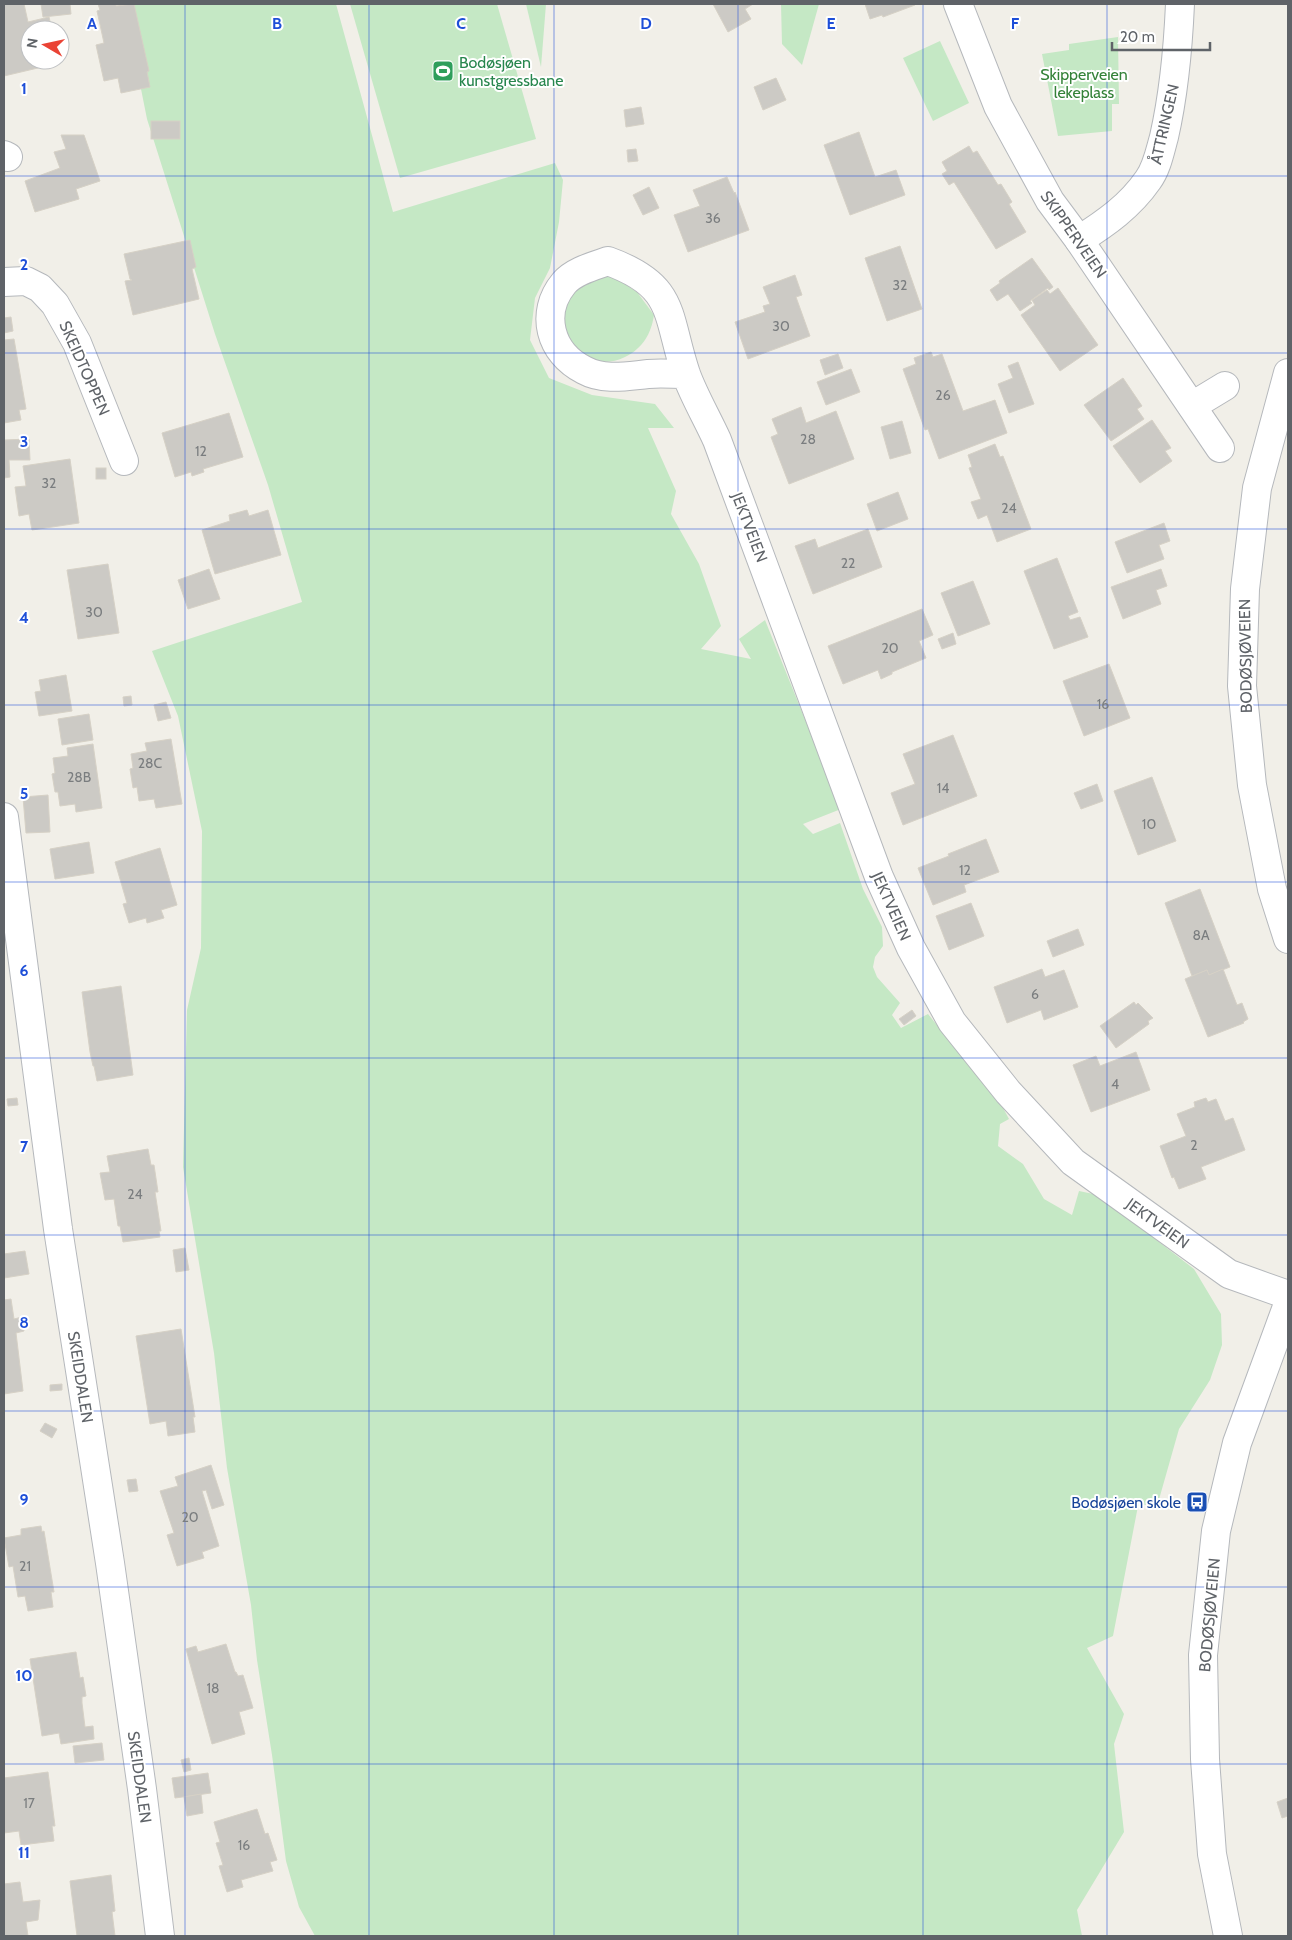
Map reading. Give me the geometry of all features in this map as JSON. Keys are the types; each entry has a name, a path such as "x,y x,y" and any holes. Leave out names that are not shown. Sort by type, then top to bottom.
{"street":[{"name":"SKIPPERVEIEN","path":"958,4 998,106 1050,201 1079,240 1220,448"},
{"name":"ÅTTRINGEN","path":"1079,240 1105,224 1130,203 1150,179 1160,154 1170,109 1177,61 1180,4"},
{"name":"JEKTVEIEN","path":"686,374 649,374 614,378 584,371 559,350 549,324 554,301 564,282 582,271 608,261 629,268 643,278 661,296 668,309 686,374 720,449 879,877 910,948 952,1022 1008,1092 1073,1162 1229,1274 1288,1295"},
{"name":"SKEIDTOPPEN","path":"4,282 26,281 40,288 55,304 77,343 124,461"},
{"name":"BODØSJØVEIEN","path":"1288,372 1257,488 1244,589 1242,686 1252,785 1272,889 1288,939"},
{"path":"1192,406 1225,386"},
{"name":"SKEIDDALEN","path":"4,817 58,1229 111,1573 142,1789 160,1936"},
{"name":"BODØSJØVEIEN","path":"1228,1936 1212,1854 1205,1759 1202,1655 1216,1530 1237,1443 1288,1304"}],"green space":[{"path":"124,4 336,4 393,212 555,163 563,180 559,222 550,268 535,298 530,340 549,378 592,395 655,404 674,428 648,428 676,491 671,514 699,564 721,626 701,649 751,659 739,639 765,620 841,809 803,824 813,834 840,823 863,889 882,927 883,946 875,957 873,967 877,977 900,1003 892,1015 901,1028 928,1014 1002,1106 1009,1119 1000,1124 998,1146 1023,1164 1044,1199 1072,1215 1079,1191 1098,1195 1194,1269 1221,1314 1222,1345 1210,1380 1179,1429 1158,1503 1138,1506 1113,1636 1087,1648 1124,1714 1114,1744 1124,1832 1077,1910 1082,1936 315,1936 299,1907 286,1861 257,1660 251,1605 227,1468 214,1353 183,1167 187,1010 201,948 202,831 178,716 152,651 302,602 268,485 215,334 147,119"},
{"name":"Bodøsjøen kunstgressbane","path":"350,4 497,4 536,139 400,178"},
{"path":"526,4 546,4 541,67"},
{"path":"781,4 819,4 802,65 782,44"},
{"name":"Skipperveien lekeplass","path":"1118,37 1119,104 1112,104 1112,131 1058,136 1042,54 1069,50 1069,44"},
{"path":"940,41 969,103 933,121 903,58"},
{"path":"613,276 637,292 654,315 651,328 645,340 637,349 625,357 604,362 587,357 573,345 565,329 564,312 570,295 586,282"}],"building":[{"path":"4,4 24,4 28,20 20,20 20,70 29,70 4,76"},
{"path":"41,4 70,4 71,14 43,17"},
{"path":"98,4 116,4 116,6 134,4 149,71 147,72 150,87 121,93 118,78 104,81 96,45 104,43 97,11 100,10"},
{"path":"713,4 753,4 745,9 751,19 728,32"},
{"path":"865,4 915,5 883,17 882,15 870,19"},
{"path":"49,17 50,20 36,20"},
{"path":"776,78 786,100 763,110 754,87"},
{"path":"641,107 644,124 626,127 624,110"},
{"path":"151,121 180,121 180,139 151,139"},
{"path":"859,132 875,177 896,170 905,195 850,215 824,145"},
{"path":"61,135 84,135 100,181 76,189 79,199 35,212 25,181 60,168 54,152 66,149"},
{"path":"969,146 973,153 977,151 998,185 1001,184 1012,202 1009,204 1026,232 996,249 954,182 949,185 942,174 947,171 942,162"},
{"path":"636,149 638,161 628,162 627,150"},
{"path":"727,177 735,192 749,230 688,252 674,215 700,206 693,190"},
{"path":"649,187 659,208 643,215 633,195"},
{"path":"190,240 196,267 192,269 199,299 133,315 125,281 132,280 130,279 124,254"},
{"path":"900,246 922,309 887,321 865,258"},
{"path":"1032,258 1053,287 1049,290 1048,288 1030,301 1032,303 1020,311 1008,294 997,301 990,290 1000,283 999,281"},
{"path":"795,275 802,295 796,297 810,336 748,359 735,322 765,312 763,306 770,304 763,287"},
{"path":"1058,288 1098,345 1060,371 1021,315 1035,305 1032,300 1047,290 1050,294"},
{"path":"11,317 13,331 4,333 4,318"},
{"path":"14,339 26,409 19,410 21,420 4,423 4,340"},
{"path":"931,352 933,357 942,354 963,411 995,400 1007,433 939,459 928,429 925,430 903,369 916,364 914,358"},
{"path":"838,354 843,368 825,375 820,360"},
{"path":"1018,362 1034,404 1009,413 998,384 1013,378 1008,366"},
{"path":"851,369 860,392 826,405 817,382"},
{"path":"1123,378 1142,406 1137,409 1144,419 1111,441 1084,405"},
{"path":"801,407 806,423 836,411 854,459 789,484 771,437 778,434 772,419"},
{"path":"229,413 243,457 203,469 204,472 192,476 191,472 175,477 162,433"},
{"path":"1152,420 1171,448 1165,451 1172,461 1140,483 1113,446"},
{"path":"902,421 911,453 890,459 881,427"},
{"path":"29,439 30,460 9,460 10,477 4,478 4,440"},
{"path":"995,444 1000,457 1003,456 1031,529 997,542 987,515 978,519 971,502 981,499 969,468 972,467 968,455"},
{"path":"70,459 79,523 32,530 29,514 19,516 15,487 26,486 23,466"},
{"path":"96,468 106,468 106,479 96,479"},
{"path":"898,492 908,519 877,531 867,504"},
{"path":"247,510 249,516 268,510 281,555 215,574 202,530 230,521 229,515"},
{"path":"1164,523 1170,541 1159,545 1164,559 1127,573 1115,542"},
{"path":"868,529 882,567 813,594 795,546 815,539 818,548"},
{"path":"1057,558 1078,612 1068,616 1070,620 1080,617 1088,637 1054,649 1024,571"},
{"path":"108,564 119,633 78,639 67,570"},
{"path":"209,569 220,599 188,609 178,580"},
{"path":"1161,569 1167,586 1156,590 1161,604 1123,619 1111,587"},
{"path":"973,581 990,624 958,636 941,593"},
{"path":"922,609 933,635 919,641 926,658 892,672 892,674 881,679 878,670 843,684 828,646"},
{"path":"953,633 956,644 942,649 938,639"},
{"path":"1109,664 1130,718 1084,736 1063,681"},
{"path":"66,675 72,711 39,716 35,692 41,691 39,680"},
{"path":"131,696 132,705 124,706 123,697"},
{"path":"166,702 171,718 158,721 154,705"},
{"path":"89,714 93,740 62,745 58,719"},
{"path":"953,735 977,796 903,825 891,793 915,784 903,754"},
{"path":"171,739 182,804 156,808 154,799 139,801 137,787 133,788 130,769 133,768 131,754 147,751 145,743"},
{"path":"93,744 102,808 76,812 75,804 60,806 52,774 55,773 53,758 68,756 67,748"},
{"path":"1152,777 1176,841 1138,855 1114,791"},
{"path":"1097,784 1103,801 1081,809 1074,793"},
{"path":"48,795 50,832 26,833 23,797"},
{"path":"986,839 999,872 964,885 966,892 933,905 918,868"},
{"path":"89,842 94,873 55,879 50,849"},
{"path":"160,848 177,905 161,910 164,918 147,923 146,918 129,923 123,904 127,903 115,862"},
{"path":"1200,889 1230,967 1209,975 1207,970 1192,976 1165,903"},
{"path":"971,903 984,936 949,950 936,916"},
{"path":"1078,929 1084,945 1053,957 1047,941"},
{"path":"1042,969 1045,977 1064,970 1078,1007 1044,1020 1041,1010 1007,1023 994,987"},
{"path":"1223,969 1237,1005 1242,1003 1248,1019 1244,1023 1208,1037 1185,979 1207,970 1209,975"},
{"path":"121,986 133,1075 97,1081 90,1052 82,992"},
{"path":"1134,1002 1136,1005 1138,1003 1153,1018 1148,1021 1149,1024 1116,1048 1100,1026"},
{"path":"912,1010 916,1016 904,1025 899,1019"},
{"path":"1136,1052 1150,1090 1091,1112 1073,1065 1096,1056 1100,1066"},
{"path":"17,1098 18,1105 8,1106 7,1099"},
{"path":"1206,1098 1208,1102 1216,1099 1225,1121 1233,1118 1245,1150 1201,1167 1206,1179 1179,1189 1174,1177 1172,1178 1160,1146 1186,1136 1177,1114 1195,1107 1194,1102"},
{"path":"148,1149 151,1165 154,1165 158,1192 155,1192 161,1231 159,1231 160,1237 123,1242 120,1226 118,1226 114,1199 105,1200 100,1173 110,1172 107,1156"},
{"path":"185,1248 189,1270 176,1272 173,1250"},
{"path":"25,1251 29,1274 4,1278 4,1254"},
{"path":"11,1299 14,1319 22,1317 24,1331 16,1333 23,1391 4,1394 4,1300"},
{"path":"181,1329 195,1417 193,1417 195,1432 168,1436 166,1421 150,1424 136,1336"},
{"path":"62,1384 62,1390 50,1391 50,1385"},
{"path":"45,1423 57,1429 52,1438 40,1431"},
{"path":"211,1465 224,1505 212,1509 206,1490 202,1491 219,1546 202,1552 204,1558 177,1566 167,1535 174,1533 160,1491 178,1486 175,1477"},
{"path":"136,1479 138,1491 129,1492 127,1480"},
{"path":"41,1526 42,1532 44,1531 54,1592 51,1592 53,1607 28,1611 25,1596 18,1597 13,1566 9,1567 4,1538 21,1535 21,1529"},
{"path":"226,1644 235,1672 238,1676 243,1675 253,1708 239,1712 245,1734 212,1744 186,1649 196,1646 198,1652"},
{"path":"76,1652 80,1678 83,1677 86,1696 82,1697 85,1727 93,1726 94,1739 61,1744 59,1733 42,1736 30,1659"},
{"path":"102,1743 104,1760 75,1763 73,1746"},
{"path":"189,1758 191,1770 184,1772 181,1760"},
{"path":"48,1772 55,1826 52,1826 54,1841 21,1845 19,1831 4,1833 4,1778"},
{"path":"208,1773 211,1793 175,1798 172,1778"},
{"path":"201,1794 203,1813 187,1816 184,1797"},
{"path":"1288,1798 1288,1816 1282,1818 1277,1802"},
{"path":"257,1809 265,1834 268,1833 277,1860 270,1862 273,1871 241,1880 243,1887 227,1892 219,1866 223,1865 216,1843 220,1842 214,1822"},
{"path":"111,1875 115,1911 112,1912 115,1936 77,1936 70,1881"},
{"path":"20,1882 23,1902 40,1900 38,1920 26,1922 28,1936 4,1936 4,1884"}],"place":[{"name":"Bodøsjøen kunstgressbane","path":"443,71"},
{"name":"Bodøsjøen skole","path":"1197,1502"}]}
